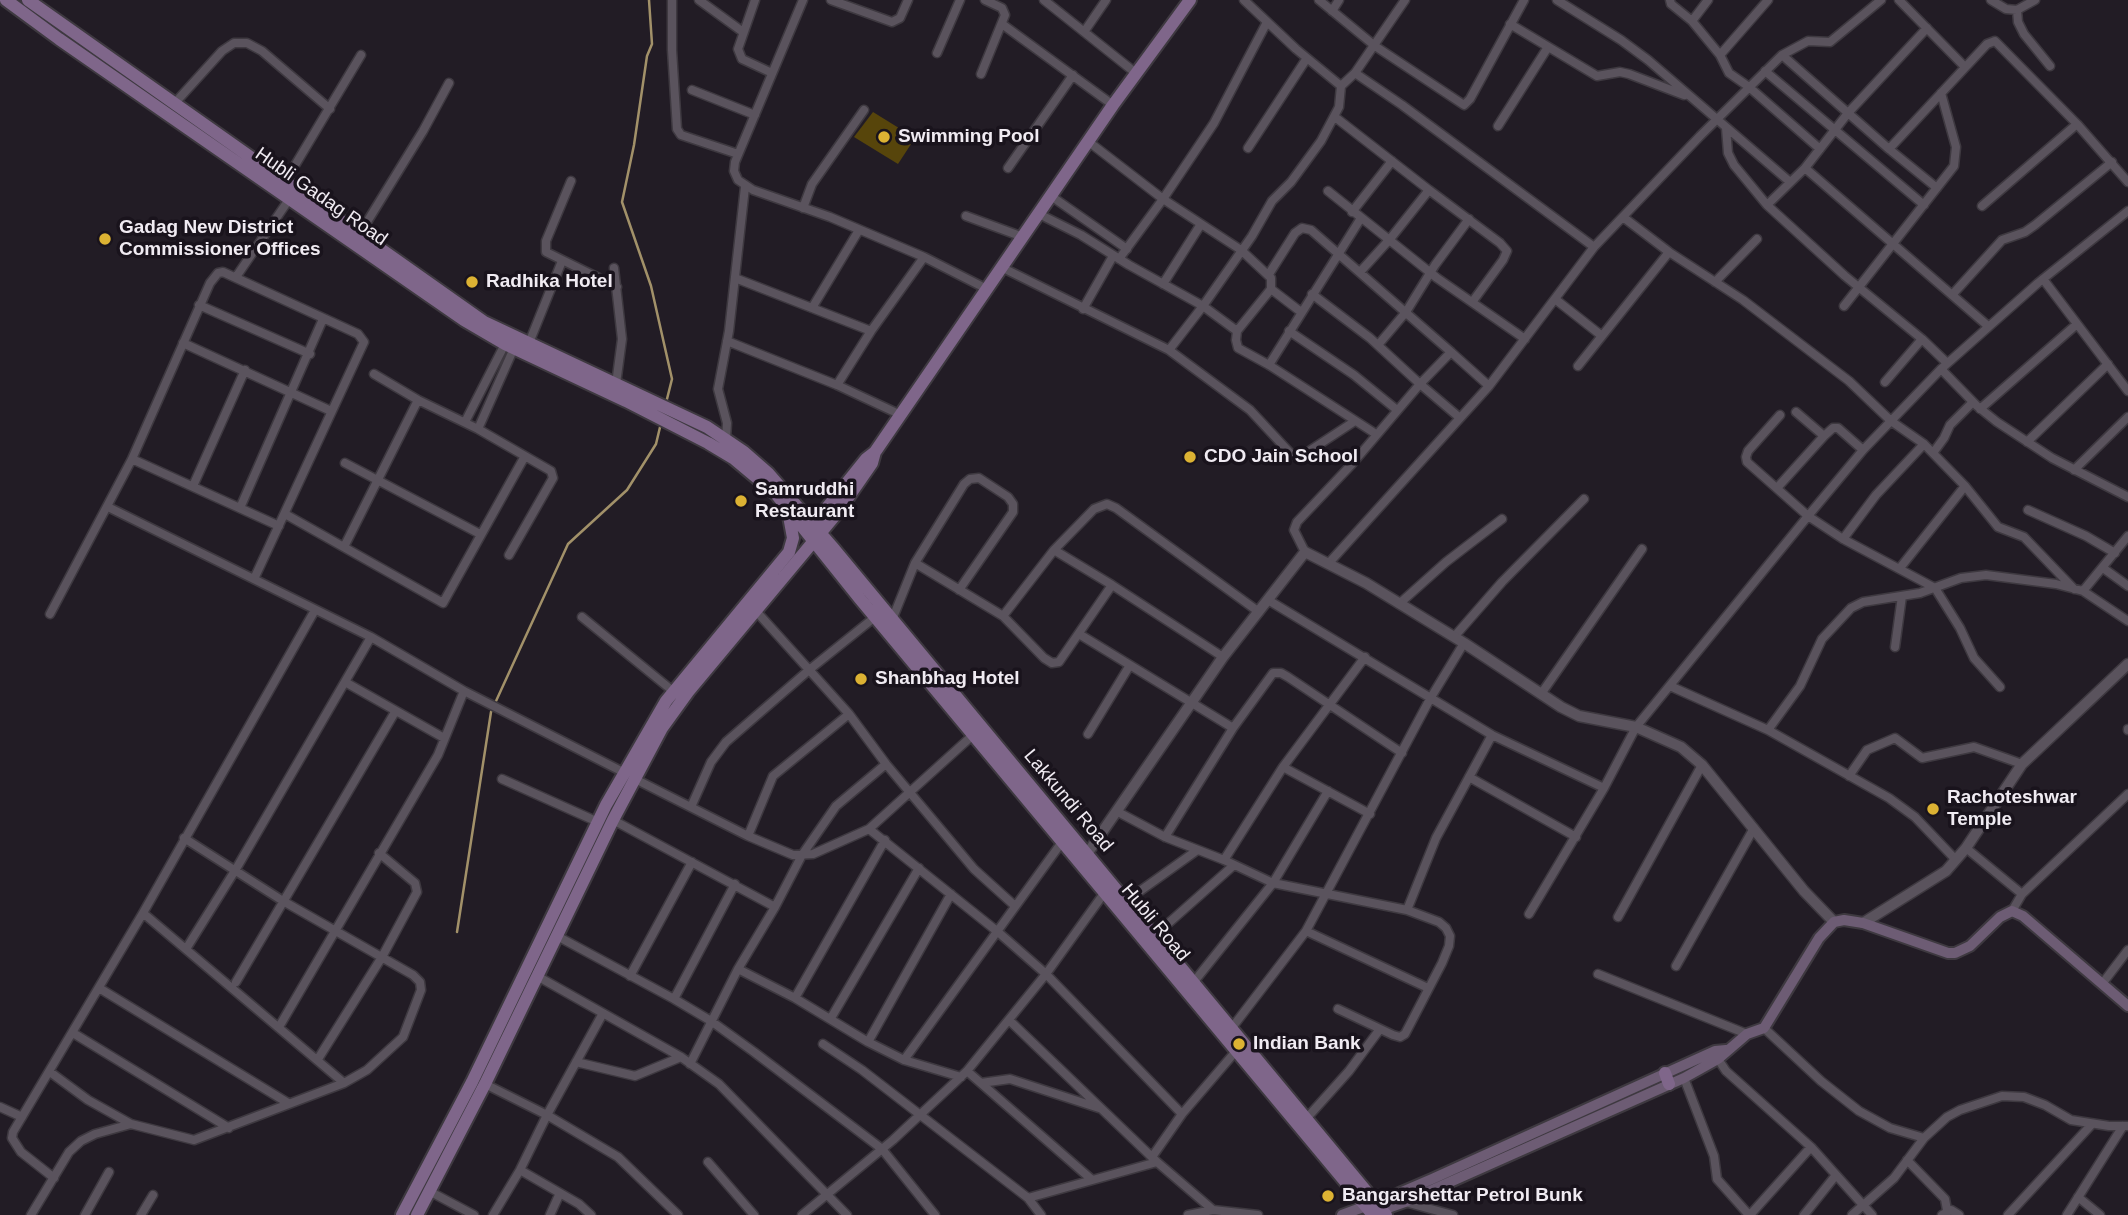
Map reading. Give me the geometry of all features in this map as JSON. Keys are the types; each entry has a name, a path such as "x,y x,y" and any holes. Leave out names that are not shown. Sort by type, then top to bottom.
{"main road":[{"name":"Hubli Gadag Road","path":"6,0 59,40 464,320 509,346 708,443"},
{"name":"Hubli Gadag Road","path":"28,0 484,322 707,427 726,439"},
{"path":"417,1215 485,1084 613,820 630,776 674,692 833,509 866,458 875,452 901,415 1113,105 1190,0"},
{"path":"402,1215 472,1082 598,822 675,708 755,611 793,556 792,506 768,473 726,439"},
{"name":"Hubli Road","path":"708,443 742,465 792,506 875,617 1236,1051 1374,1211"},
{"path":"792,506 815,510 833,509"},
{"path":"793,556 832,556 833,509"},
{"name":"Lakkundi Road","path":"832,556 892,620 1126,901 1306,1119 1374,1211"},
{"path":"1374,1211 1432,1179 1667,1079 1684,1078 1718,1059 1747,1034 1764,1028 1825,928 1834,922 1844,920 1863,923 1948,953 1955,953 1970,946 2000,917 2012,911 2022,916 2128,1006"},
{"path":"1342,1215 1374,1211 1405,1202 1667,1079 1715,1051 1726,1050"}],"street":[{"path":"672,0 677,129 681,135 738,154"},
{"path":"699,0 743,32"},
{"path":"755,0 738,49 742,59 772,73"},
{"path":"803,0 738,154 734,171 738,180 745,187 924,257 987,289"},
{"path":"831,0 892,22 900,18 908,0"},
{"path":"937,53 960,0"},
{"path":"981,74 1005,11 985,0"},
{"path":"1044,0 1136,74"},
{"path":"1084,32 1106,0"},
{"path":"1244,0 1342,86"},
{"path":"1319,0 1375,46 1464,105 1470,99 1524,0"},
{"path":"1332,11 1339,0"},
{"path":"1169,350 1203,306 1272,201 1291,182 1321,141 1339,107 1342,86 1375,46 1405,0"},
{"path":"1557,0 1621,40 1790,182"},
{"path":"1670,0 1671,4 1692,21 1720,55 1729,73 1820,149"},
{"path":"1692,21 1708,0"},
{"path":"1720,55 1768,0"},
{"path":"1328,564 1489,386 1594,247 1717,119 1782,55 1808,41 1830,42 1881,0"},
{"path":"1899,0 1965,67"},
{"path":"1991,0 2006,9 2017,10 2035,0"},
{"path":"2017,10 2018,22 2024,34 2050,66"},
{"path":"1083,309 1116,258 1127,249 1214,123 1267,22"},
{"path":"1002,24 1113,105"},
{"path":"1510,24 1597,76 1620,72 1629,74 1693,99"},
{"path":"1768,205 1805,168 1848,113 1927,28"},
{"path":"1889,149 1991,41 1998,43 2077,124 2128,182"},
{"path":"174,104 222,51 234,43 247,43 262,51 330,108"},
{"path":"1498,126 1548,47"},
{"path":"285,182 361,55"},
{"path":"1782,55 1937,188"},
{"path":"1248,148 1307,58"},
{"path":"1765,71 1924,205"},
{"path":"1355,73 1594,247"},
{"path":"1008,167 1073,75"},
{"path":"359,235 449,83"},
{"path":"692,90 755,115"},
{"path":"1844,306 1954,166 1956,147 1941,93"},
{"path":"803,208 812,184 864,110"},
{"path":"1335,117 1507,251 1473,301"},
{"path":"1982,206 2077,124"},
{"path":"1726,128 1728,153 1734,165 1768,205 1793,230 1922,339 1980,409 2074,470 2128,497"},
{"path":"1089,142 1163,199 1241,250 1269,274 1271,289 1237,331 1238,348 1376,434"},
{"path":"1352,212 1392,161"},
{"path":"1952,295 2003,240 2035,225 2112,162"},
{"path":"1805,168 1988,326"},
{"path":"571,181 545,247 546,252 617,287"},
{"path":"726,439 727,423 718,389 727,341 745,187"},
{"path":"1360,272 1429,190"},
{"path":"1328,191 1431,272 1525,339"},
{"path":"1051,196 1127,249"},
{"path":"236,277 290,198"},
{"path":"1529,914 1576,837 1636,727 1863,450 1944,366 1988,326 2128,211"},
{"path":"1039,214 1081,235 1116,258 1203,306 1237,331"},
{"path":"965,216 1023,237"},
{"path":"1623,216 1742,300 1849,381 1891,421 1924,444 1965,486 1998,527 2024,537 2079,590 2128,621"},
{"path":"1269,365 1361,218"},
{"path":"1378,345 1406,312 1469,219"},
{"path":"1163,284 1201,224"},
{"path":"1269,274 1295,233 1302,229 1311,230 1489,386"},
{"path":"812,308 859,230"},
{"path":"1715,282 1757,239"},
{"path":"1578,366 1669,251"},
{"path":"837,385 871,331 924,257"},
{"path":"529,343 562,261"},
{"path":"1001,267 1169,350 1250,410 1292,454 1303,455 1355,421"},
{"path":"614,268 622,339 616,384"},
{"path":"50,614 132,459 199,305 214,276 223,272 358,334 364,342 254,579"},
{"path":"735,278 871,331"},
{"path":"2043,279 2128,391"},
{"path":"1271,289 1301,312"},
{"path":"1312,294 1378,345 1460,418"},
{"path":"1555,299 1602,335"},
{"path":"199,305 310,354"},
{"path":"240,508 323,320"},
{"path":"1980,409 2077,324"},
{"path":"1289,331 1354,375 1397,410"},
{"path":"1885,382 1922,339"},
{"path":"727,341 837,385 901,415"},
{"path":"183,343 331,411"},
{"path":"465,422 509,346"},
{"path":"478,429 509,346"},
{"path":"1451,352 1297,522 1294,530 1305,552 1366,583 1579,716 1636,727 1681,747 1702,765 1804,891 1834,922"},
{"path":"2027,442 2108,364"},
{"path":"193,486 245,370"},
{"path":"374,374 551,471 553,478 509,555"},
{"path":"344,547 418,400"},
{"path":"1933,453 1950,425 1973,402"},
{"path":"1796,412 1824,436"},
{"path":"1780,415 1748,451 1747,462 1808,516 1843,539 1935,588 1960,628 1974,658 2000,687"},
{"path":"2074,470 2128,417"},
{"path":"1777,488 1833,428 1838,428 1863,450"},
{"path":"1843,539 1876,495 1924,444"},
{"path":"285,514 443,603 525,456"},
{"path":"132,459 279,526"},
{"path":"345,463 480,534"},
{"path":"892,620 915,563 964,484 970,479 979,478 1008,497 1013,504 1013,512 959,590"},
{"path":"1900,568 1965,486"},
{"path":"1454,637 1502,582 1584,499"},
{"path":"1003,616 1054,550 1094,509 1107,504 1259,612"},
{"path":"108,507 371,637 464,691 506,710 748,836 793,855 813,854 869,829 973,735"},
{"path":"2028,510 2121,551"},
{"path":"1399,604 1446,562 1502,519"},
{"path":"2079,590 2121,551 2128,536"},
{"path":"1541,694 1642,549"},
{"path":"1054,550 1112,584 1223,657"},
{"path":"1087,854 1223,657 1305,552"},
{"path":"915,563 1003,616 1052,663 1059,662 1112,584"},
{"path":"2103,568 2128,586"},
{"path":"1768,730 1800,686 1816,649 1831,627 1851,608 1863,602 1902,596 1961,578 1986,575 2025,579 2079,590"},
{"path":"1895,647 1902,596"},
{"path":"1268,600 1492,735 1604,788"},
{"path":"54,1178 15,1145 13,1132 143,913 315,610"},
{"path":"755,611 849,714 886,764 974,869 1015,906"},
{"path":"582,617 674,692"},
{"path":"691,807 717,752 809,670 875,617"},
{"path":"1079,634 1233,728"},
{"path":"186,949 236,869 371,637"},
{"path":"1231,1029 1306,931 1430,699 1464,643"},
{"path":"1224,860 1283,767 1365,657"},
{"path":"1863,923 1946,871 1966,848 2022,764 2128,664"},
{"path":"1087,734 1130,665"},
{"path":"1165,837 1233,728 1273,673 1281,673 1402,753"},
{"path":"345,682 444,738"},
{"path":"1670,686 1768,730 1902,807 1956,860"},
{"path":"279,1027 438,755 464,691"},
{"path":"236,982 395,712"},
{"path":"748,836 774,776 849,714"},
{"path":"1407,910 1436,838 1492,735"},
{"path":"1849,776 1867,750 1895,738 1922,758 1974,747 2022,764"},
{"path":"690,1064 738,968 775,907 802,855 836,806 886,764"},
{"path":"1618,917 1702,765"},
{"path":"1283,767 1370,814"},
{"path":"1469,777 1576,837"},
{"path":"502,779 598,822"},
{"path":"1193,983 1273,883 1328,792"},
{"path":"2012,911 2022,894 2128,794"},
{"path":"1118,812 1165,837 1234,864 1273,883 1407,910 1439,922 1446,928 1450,936 1442,963 1405,1034 1400,1037 1393,1035 1338,1009"},
{"path":"613,820 775,907"},
{"path":"1676,966 1754,828"},
{"path":"869,829 998,932 1045,974 1182,1114"},
{"path":"50,1072 88,1100 131,1124 189,1140 229,1128 288,1102 344,1083 367,1070 403,1037 421,990 413,975 283,901 184,838"},
{"path":"795,998 885,840"},
{"path":"904,1060 1062,842"},
{"path":"1966,848 2022,894"},
{"path":"1126,901 1196,851"},
{"path":"318,1059 382,957 418,888 379,853"},
{"path":"630,976 692,862"},
{"path":"1154,936 1234,864"},
{"path":"831,1018 919,868"},
{"path":"674,999 735,884"},
{"path":"802,1215 920,1116 964,1074 1045,974 1105,891"},
{"path":"868,1042 951,894"},
{"path":"143,913 344,1083"},
{"path":"1306,931 1428,988"},
{"path":"557,936 711,1021 882,1149 934,1215"},
{"path":"2102,984 2128,950"},
{"path":"738,968 904,1060 964,1074 981,1083 1091,1179"},
{"path":"1598,974 1747,1034"},
{"path":"537,976 602,1015 681,1057 719,1084 846,1215"},
{"path":"99,988 288,1102"},
{"path":"493,1215 520,1170 602,1015"},
{"path":"1009,1020 1154,1159 1213,1210"},
{"path":"1764,1028 1829,1088 1859,1111 1890,1128 1924,1138"},
{"path":"1306,1119 1349,1071 1380,1029"},
{"path":"73,1033 229,1128"},
{"path":"822,1044 862,1070 1028,1198 1041,1215"},
{"path":"1028,1198 1154,1159 1182,1114 1236,1051"},
{"path":"576,1062 635,1076 681,1057"},
{"path":"1718,1059 1726,1071 1811,1147 1872,1215"},
{"path":"1684,1078 1714,1156 1717,1179 1750,1215 1811,1147"},
{"path":"981,1083 1010,1079 1104,1110"},
{"path":"485,1084 547,1115 618,1157 678,1215"},
{"path":"1852,1215 1894,1178 1924,1138 1947,1117 2002,1096 2024,1097 2071,1120 2125,1126"},
{"path":"0,1107 22,1117"},
{"path":"31,1215 69,1152 81,1141 94,1134 131,1124"},
{"path":"2008,1215 2092,1124"},
{"path":"2067,1215 2125,1126"},
{"path":"1907,1160 1945,1199 1945,1212 1954,1211 1959,1215"},
{"path":"708,1162 754,1215"},
{"path":"520,1170 591,1215"},
{"path":"85,1215 109,1172"},
{"path":"1804,1215 1836,1175"},
{"path":"429,1191 474,1215"},
{"path":"550,1215 560,1193"},
{"path":"141,1215 153,1195"},
{"path":"2078,1197 2100,1215"},
{"path":"1405,1202 1453,1215"},
{"path":"1188,1215 1213,1210 1258,1215"}],"shaded area":[{"name":"Swimming Pool","path":"873,112 915,138 898,164 854,137"}],"waterway":[{"path":"649,0 652,44 647,56 634,145 622,202 651,286 672,379 666,403"},
{"path":"457,932 491,712 568,544 627,490 656,444 661,423"}],"place":[{"name":"Swimming Pool","path":"884,137"},
{"name":"Gadag New District Commissioner Offices","path":"105,239"},
{"name":"Radhika Hotel","path":"472,282"},
{"name":"CDO Jain School","path":"1190,457"},
{"name":"Samruddhi Restaurant","path":"741,501"},
{"name":"Shanbhag Hotel","path":"861,679"},
{"name":"Rachoteshwar Temple","path":"1933,809"},
{"name":"Indian Bank","path":"1239,1044"},
{"name":"Bangarshettar Petrol Bunk","path":"1328,1196"}]}
